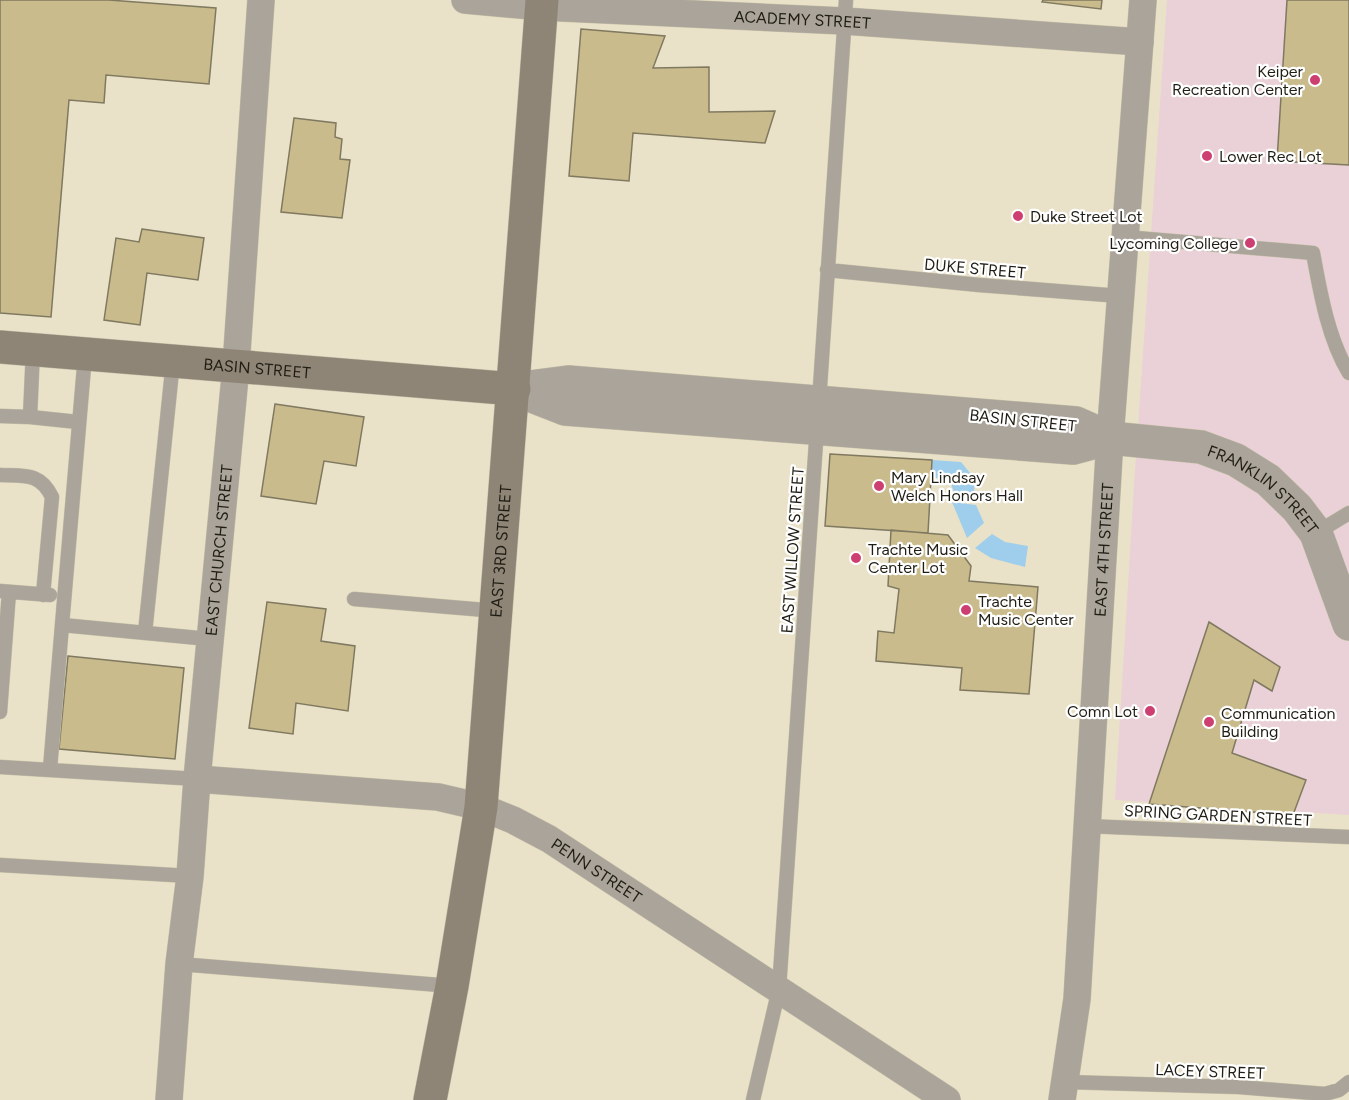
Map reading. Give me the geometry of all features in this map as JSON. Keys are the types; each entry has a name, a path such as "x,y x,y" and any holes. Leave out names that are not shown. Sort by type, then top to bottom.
{"main road":[{"name":"EAST 3RD STREET","path":"430,1100 452,986 481,807 542,4"},
{"name":"BASIN STREET","path":"0,347 514,388"}],"street":[{"name":"EAST CHURCH STREET","path":"169,1100 179,964 190,876 209,639 236,366 261,0"},
{"name":"ACADEMY STREET","path":"465,0 845,11 1140,42"},
{"name":"EAST 4TH STREET","path":"1064,1091 1077,999 1110,438 1143,0"},
{"name":"BASIN STREET","path":"514,388 565,408 818,415 1073,448 1110,438"},
{"name":"FRANKLIN STREET","path":"1110,438 1201,447 1236,459 1268,480 1297,508 1316,532 1349,624"},
{"name":"PENN STREET","path":"197,779 438,797 481,807 513,820 549,839 947,1100"}],"lane":[{"name":"EAST WILLOW STREET","path":"753,1100 778,989 845,11"},
{"path":"1125,237 1313,253 1322,302 1342,362 1349,373"},
{"name":"DUKE STREET","path":"828,270 1120,296"},
{"path":"30,417 33,350"},
{"path":"50,769 85,355"},
{"path":"145,633 173,361"},
{"path":"0,416 78,422"},
{"path":"0,475 32,476 46,485 52,497 43,595"},
{"path":"1316,532 1349,513"},
{"path":"0,712 4,592 64,596"},
{"path":"354,599 497,611"},
{"path":"62,625 209,639"},
{"path":"0,767 197,779"},
{"name":"SPRING GARDEN STREET","path":"1086,826 1349,837"},
{"path":"0,865 190,876"},
{"path":"179,964 452,986"},
{"name":"LACEY STREET","path":"1064,1091 1239,1087 1326,1094 1339,1090 1349,1083"}],"shaded area":[{"name":"Lycoming College","path":"1167,0 1349,0 1349,815 1115,800"}],"water":[{"path":"932,460 961,462 975,479 974,495 954,493 950,480 931,477"},
{"path":"952,502 976,505 984,523 967,538"},
{"path":"992,534 1005,542 1028,546 1025,567 991,558 975,548"}],"building":[{"path":"0,0 109,0 216,8 209,84 106,75 104,103 69,100 51,317 0,313"},
{"path":"1043,0 1102,0 1101,9 1042,2"},
{"name":"Keiper Recreation Center","path":"1287,0 1349,0 1349,165 1277,161"},
{"path":"581,29 665,36 653,68 709,67 709,112 775,111 765,143 633,133 629,181 569,176"},
{"path":"294,118 336,123 335,137 342,139 340,159 350,160 342,218 281,212"},
{"path":"142,229 204,238 198,280 147,273 140,325 104,320 116,238 139,242"},
{"path":"275,404 364,417 356,466 324,461 316,504 261,496"},
{"name":"Mary Lindsay Welch Honors Hall","path":"830,454 932,460 928,533 825,526"},
{"name":"Trachte Music Center","path":"891,530 948,535 971,566 969,581 1038,587 1029,694 960,690 962,668 876,661 878,631 894,633 899,589 888,586"},
{"path":"267,602 326,609 321,641 355,646 348,711 296,703 293,734 249,728"},
{"name":"Communication Building","path":"1209,622 1280,667 1272,691 1254,680 1232,753 1306,780 1293,815 1149,804"},
{"path":"68,656 184,668 175,759 59,749"}],"place":[{"name":"Keiper Recreation Center","path":"1315,80"},
{"name":"Lower Rec Lot","path":"1207,156"},
{"name":"Duke Street Lot","path":"1018,216"},
{"name":"Lycoming College","path":"1250,243"},
{"name":"Mary Lindsay Welch Honors Hall","path":"879,486"},
{"name":"Trachte Music Center Lot","path":"856,558"},
{"name":"Trachte Music Center","path":"966,610"},
{"name":"Comn Lot","path":"1150,711"},
{"name":"Communication Building","path":"1209,722"}]}
